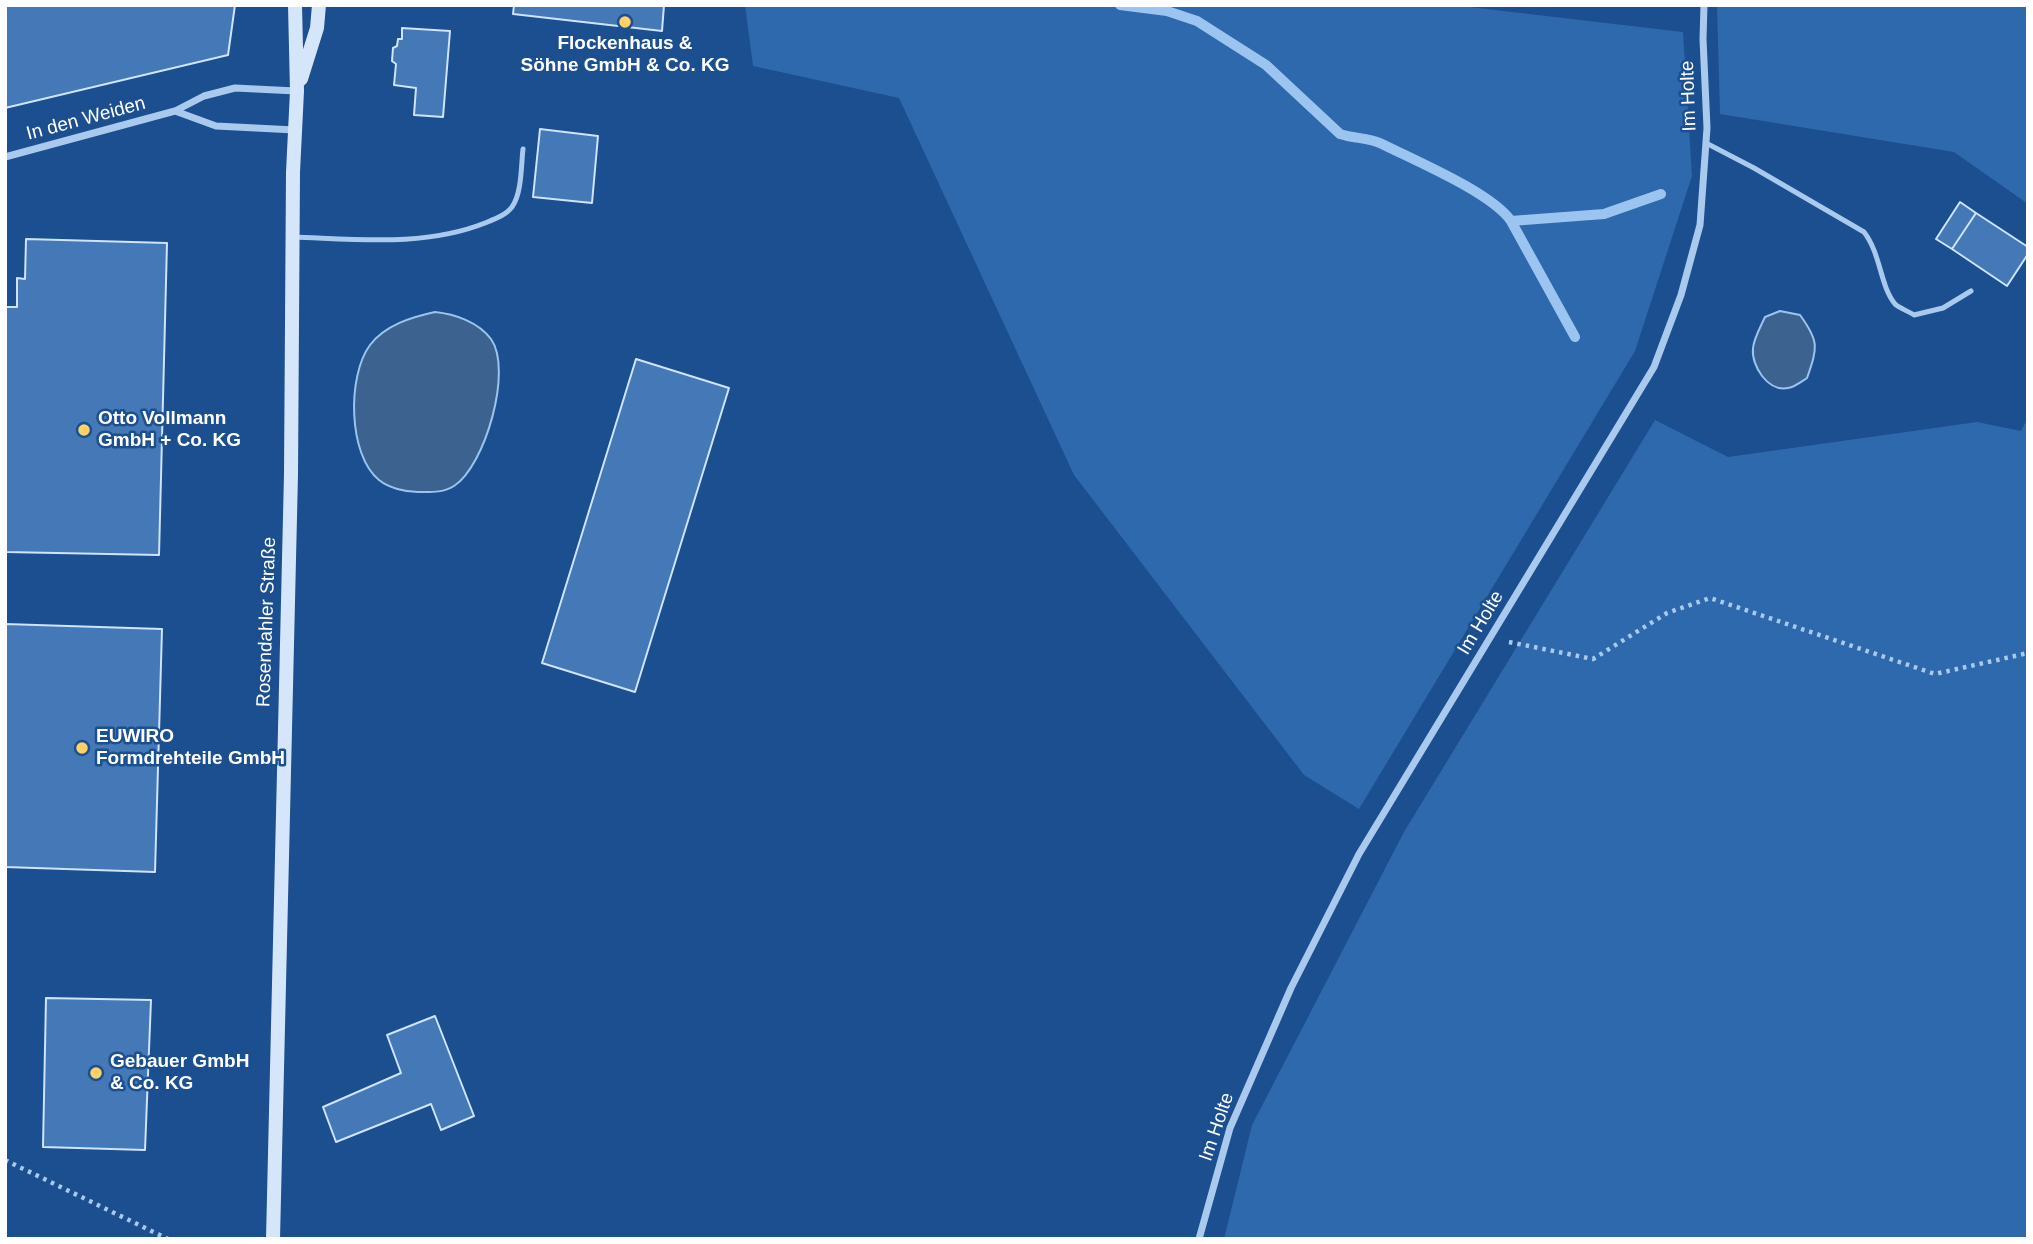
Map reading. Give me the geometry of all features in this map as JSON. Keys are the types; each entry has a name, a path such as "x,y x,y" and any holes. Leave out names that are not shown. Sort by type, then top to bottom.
{"main road":[{"name":"Rosendahler Straße","path":"273,1239 291,474 297,91 295,5"},
{"name":"Rosendahler Straße","path":"297,91 317,28 319,5"}],"street":[{"name":"Im Holte","path":"1199,1239 1230,1128 1291,988 1359,854 1654,367 1681,295 1700,225 1706,144 1704,5"},
{"name":"In den Weiden","path":"5,157 175,111 204,96 235,88 297,91"},
{"name":"In den Weiden","path":"175,111 216,126 295,130"}],"lane":[{"path":"1706,144 1754,168 1864,232 1874,244 1885,284 1895,304 1914,314 1943,308 1971,291"},
{"path":"293,237 408,239 466,231 510,210 516,200 523,149"}],"path":[{"path":"1491,637 1593,659 1667,613 1710,598 1934,674 2028,653"},
{"path":"5,1160 168,1239"}],"shaded area":[{"path":"745,5 1452,5 1683,32 1692,176 1635,351 1359,809 1304,775 1074,475 899,98 753,66"},
{"path":"1717,5 2028,5 2028,204 1954,152 1720,114"},
{"path":"1780,311 1800,315 1811,331 1815,345 1807,378 1788,388 1774,386 1768,382 1758,370 1753,355 1755,340 1765,317"},
{"path":"435,312 466,320 480,328 491,339 497,353 497,394 485,439 465,475 446,490 408,491 379,480 361,453 354,415 357,376 370,345 383,332 408,319"},
{"path":"2028,417 2028,1239 1224,1239 1252,1125 1404,832 1655,420 1728,457 1977,422 2021,431"}],"building":[{"path":"5,5 235,5 228,55 5,108"},
{"name":"Flockenhaus & Söhne GmbH & Co. KG","path":"514,5 664,5 662,31 513,14"},
{"path":"402,28 450,31 443,117 414,115 416,88 394,85 396,64 392,61 393,48 397,46 398,39 402,39"},
{"path":"540,129 598,136 592,203 533,197"},
{"path":"1960,202 1976,213 1952,249 1936,239"},
{"path":"1976,213 2028,247 2028,254 2007,286 1952,249"},
{"name":"Otto Vollmann GmbH + Co. KG","path":"26,239 167,243 159,555 5,552 5,307 17,307 17,278 25,279"},
{"path":"636,359 729,388 635,692 542,663"},
{"name":"EUWIRO Formdrehteile GmbH","path":"5,624 162,629 155,872 5,867"},
{"name":"Gebauer GmbH & Co. KG","path":"46,998 151,1000 145,1150 43,1147"},
{"path":"435,1016 474,1116 441,1130 431,1104 336,1142 323,1107 401,1073 387,1035"}],"waterway":[{"path":"1120,5 1167,11 1197,21 1266,65 1340,134 1377,142 1433,168 1488,200 1511,221 1604,214 1661,194"},
{"path":"1511,221 1575,337"}],"place":[{"name":"Flockenhaus & Söhne GmbH & Co. KG","path":"625,22"},
{"name":"Otto Vollmann GmbH + Co. KG","path":"84,430"},
{"name":"EUWIRO Formdrehteile GmbH","path":"82,748"},
{"name":"Gebauer GmbH & Co. KG","path":"96,1073"}]}
